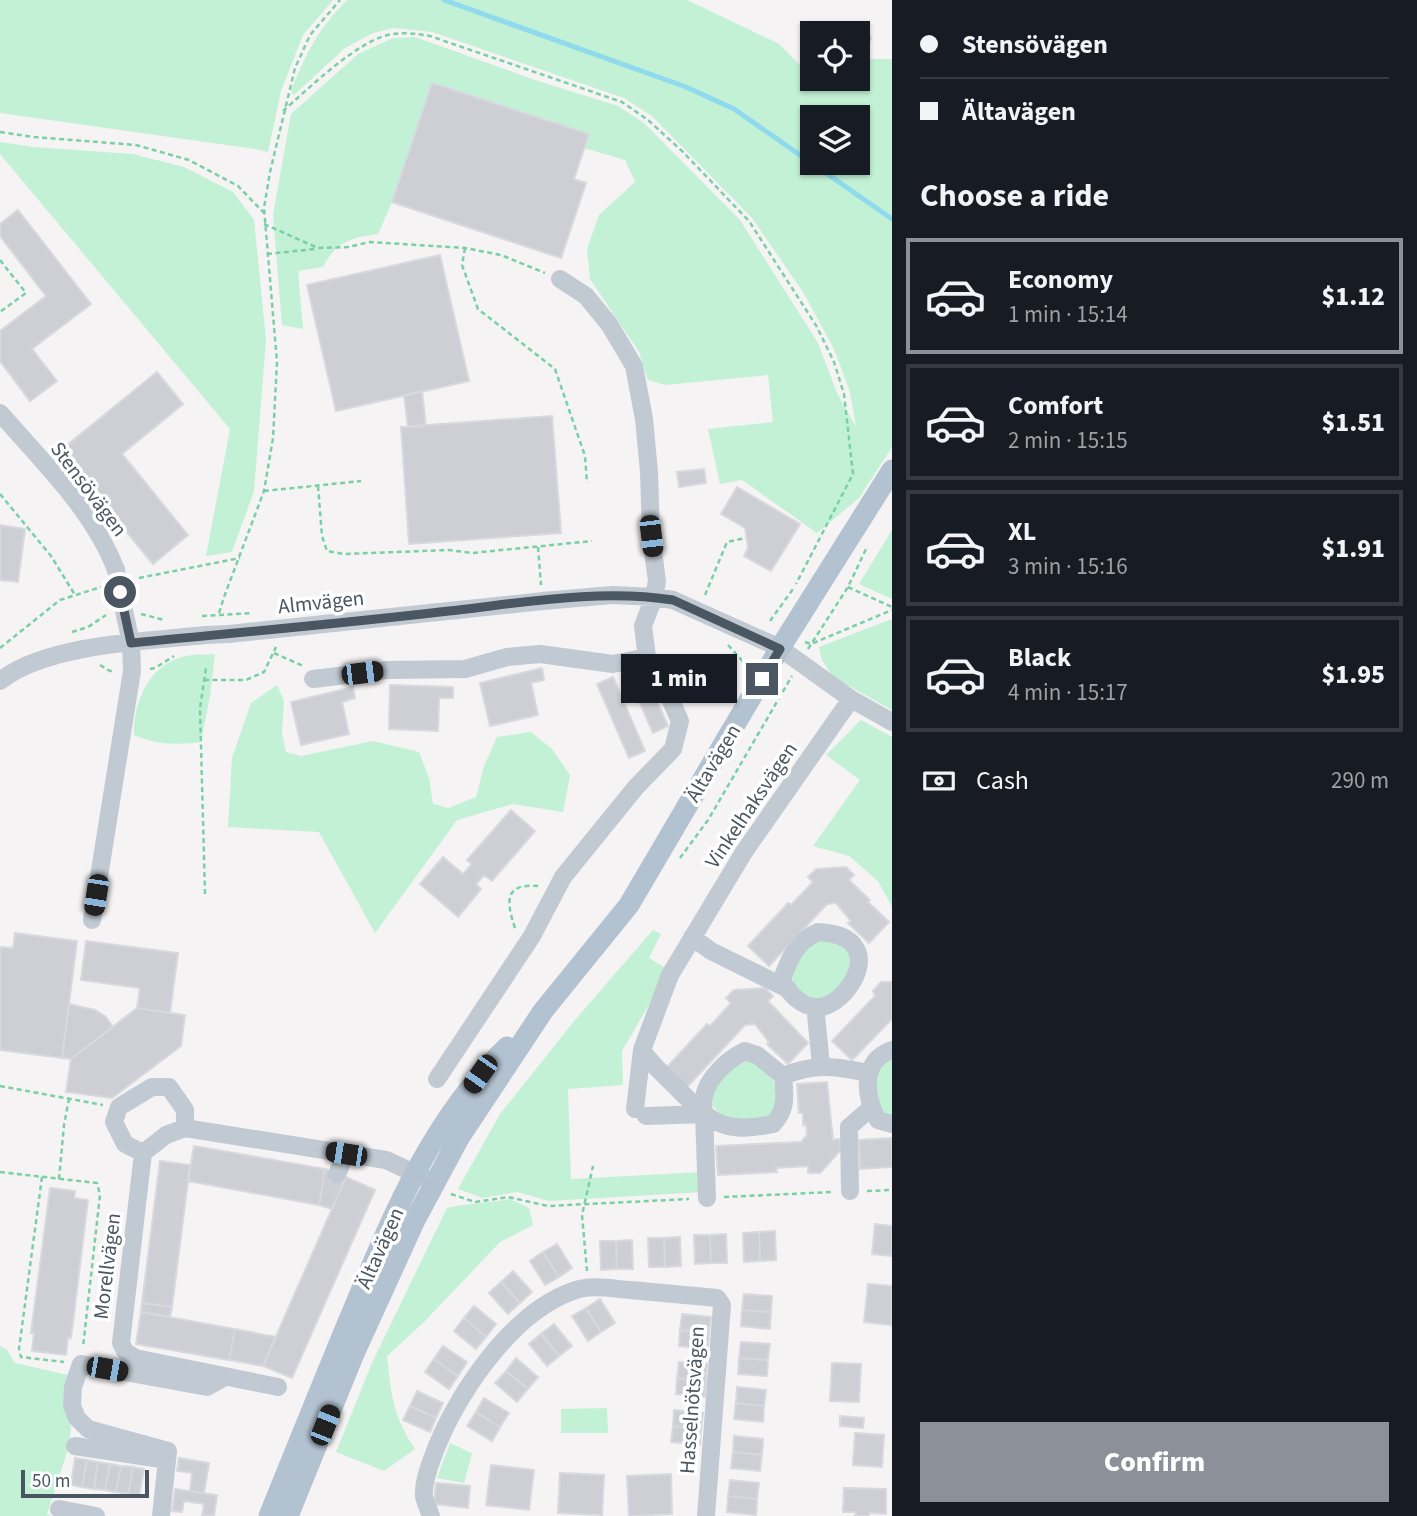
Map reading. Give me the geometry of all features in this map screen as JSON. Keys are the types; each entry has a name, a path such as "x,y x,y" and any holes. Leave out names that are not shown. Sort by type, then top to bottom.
{"main road":[{"name":"Ältavägen","path":"288,1516 353,1356 481,1102 543,1011 629,905 780,649 892,470"},
{"name":"Ältavägen","path":"269,1516 378,1250 414,1174 480,1074 543,1011"}],"street":[{"path":"437,1079 523,951 563,877 636,787 673,749 680,721 660,676 647,657 643,626 657,581 651,536 644,419 634,366 609,324 586,296 560,279"},
{"name":"Stensövägen","path":"0,413 61,483 107,546 116,570 112,589 131,643 132,671 92,920"},
{"name":"Almvägen","path":"0,681 31,665 69,652 131,643 612,595 673,600 780,649 851,699 892,722"},
{"path":"313,680 387,670 464,669 507,657 540,654 614,664 647,657"},
{"name":"Vinkelhaksvägen","path":"704,1114 639,1106 645,1055 670,975 744,852 851,699"},
{"path":"818,932 845,938 857,949 859,965 852,984 834,1001 819,1007 802,1002 786,988 782,979 789,960 805,940 818,932"},
{"path":"692,937 710,951 786,988"},
{"path":"819,1007 816,1015 821,1065"},
{"path":"892,1050 875,1059 868,1073 871,1108 878,1120 892,1124"},
{"path":"708,1198 704,1096 712,1080 733,1057 745,1051 757,1055 783,1076 821,1065 868,1073"},
{"name":"Vinkelhaksvägen","path":"645,1055 704,1114 729,1127 758,1128 773,1124 782,1114 785,1095 783,1076"},
{"path":"185,1128 186,1110 170,1087 152,1087 119,1107 114,1122 125,1144 144,1153 166,1135 185,1128 386,1160 439,1187"},
{"path":"850,1191 849,1127 871,1108"},
{"name":"Morellvägen","path":"144,1153 121,1343 125,1351 135,1358 278,1387"},
{"path":"337,1174 346,1154"},
{"name":"Hasselnötsvägen","path":"431,1516 424,1494 428,1471 462,1396 486,1360 508,1336 535,1314 574,1290 588,1288 717,1298 722,1305 706,1516"},
{"path":"168,1456 88,1429 76,1418 72,1406 74,1387 82,1364 207,1387 225,1377"},
{"path":"75,1446 168,1456"},
{"path":"161,1516 168,1456"},
{"path":"59,1509 96,1516"}],"path":[{"path":"219,615 264,491 273,438 277,362 264,224 270,172 295,68 310,35 340,0"},
{"path":"283,111 363,45 390,34 409,33 430,36 622,102 648,120 682,151 749,222 786,276 817,327 834,362 844,394 853,474 795,586 770,621"},
{"path":"0,132 136,145 189,160 238,186 264,213"},
{"path":"264,224 318,248"},
{"path":"267,254 348,247 370,242 465,248 501,255 560,279"},
{"path":"465,248 462,265 478,309 555,369 585,456 587,483"},
{"path":"0,260 26,293 0,312"},
{"path":"264,491 361,481"},
{"path":"318,486 322,536 327,551 344,554 449,550 472,553 592,541"},
{"path":"0,494 51,556 75,595"},
{"path":"704,597 727,542 746,538"},
{"path":"677,863 708,820 848,587 869,545"},
{"path":"538,547 543,601"},
{"path":"139,578 240,558"},
{"path":"848,587 892,607"},
{"path":"0,648 60,600 112,589"},
{"path":"204,680 246,680 264,672 274,653 280,630"},
{"path":"721,641 732,647 751,673 762,679"},
{"path":"274,653 301,663 313,680"},
{"path":"92,664 102,665 110,671 132,671 155,668 181,654"},
{"path":"205,894 200,708 206,668"},
{"path":"523,951 508,905 513,889 529,885 557,888"},
{"path":"0,1086 119,1107"},
{"path":"59,1179 69,1099"},
{"path":"588,1288 582,1215 593,1166"},
{"path":"0,1172 97,1183 100,1195 82,1364 21,1357 19,1349 42,1177"},
{"path":"439,1187 475,1202 508,1197 548,1206 892,1190"}],"green space":[{"path":"0,0 333,0 303,35 281,91 268,152 0,113"},
{"path":"347,0 687,0 779,44 800,65 800,91 870,91 870,59 892,59 892,447 859,498 817,533 742,480 720,484 708,429 773,422 768,375 665,385 648,380 639,352 590,279 587,249 599,215 635,182 625,160 584,148 588,134 432,83 392,202 378,234 345,242 333,251 323,267 298,271 303,329 282,325 273,215 291,114 358,54 393,38 415,37 618,106 644,123 740,220 818,343 837,393 856,427 850,392 834,349 803,292 752,218 652,116 624,98 432,32 394,28 373,33 345,48 294,95 291,91 320,32"},
{"path":"0,142 133,154 184,167 233,192 254,220 266,339 254,491 232,552 206,556 230,429 0,154"},
{"path":"892,530 892,599 859,584"},
{"path":"892,619 892,710 833,677 822,660 819,647"},
{"path":"215,654 201,742 167,743 134,735 140,699 152,677 160,669 182,657"},
{"path":"277,685 284,701 282,733 286,752 301,756 373,741 419,752 429,778 433,804 448,808 476,797 484,766 497,737 531,732 552,749 570,775 563,812 513,804 457,820 375,933 319,832 228,827 232,758 251,703"},
{"path":"861,720 892,737 892,907 878,881 849,856 813,846 860,780 826,755"},
{"path":"653,930 661,934 649,958 669,970 622,1051 623,1085 568,1089 571,1179 702,1172 703,1192 549,1201 517,1192 483,1198 458,1189 500,1114 575,1020"},
{"path":"834,937 853,953 843,989 821,1000 800,990 792,976 793,968 808,941"},
{"path":"892,1052 892,1118 887,1117 874,1100 877,1065"},
{"path":"753,1059 774,1083 774,1114 745,1121 726,1117 713,1106 709,1096 734,1061"},
{"path":"510,1199 529,1208 533,1225 500,1242 424,1322 387,1356 394,1405 415,1449 384,1471 336,1452 371,1365 447,1208"},
{"path":"0,1346 7,1350 15,1363 72,1376 64,1405 71,1427 69,1446 47,1514 52,1516 0,1516"},
{"path":"607,1408 608,1433 561,1433 561,1409"},
{"path":"450,1443 472,1453 464,1483 437,1478"}],"building":[{"path":"432,83 589,134 574,179 586,183 561,258 392,202"},
{"path":"18,210 91,304 32,349 57,381 30,401 0,361 0,331 46,296 0,236 0,224"},
{"path":"440,255 469,381 336,411 307,285"},
{"path":"157,372 183,404 122,454 188,535 153,564 60,451"},
{"path":"422,391 426,426 408,427 404,395"},
{"path":"552,416 561,533 409,544 401,427"},
{"path":"704,469 706,483 679,487 677,472"},
{"path":"737,487 800,524 771,571 744,556 748,548 745,528 721,514"},
{"path":"0,525 25,529 18,582 0,580"},
{"path":"542,668 544,680 531,683 538,715 490,726 480,683"},
{"path":"644,672 668,726 653,733 629,679"},
{"path":"613,677 645,751 629,758 597,684"},
{"path":"390,685 453,687 453,698 439,698 438,731 389,729"},
{"path":"353,687 355,698 342,702 349,734 301,745 291,702"},
{"path":"511,810 535,831 492,881 484,875 476,884 481,889 458,917 420,884 443,857 463,874 472,864 467,860"},
{"path":"846,867 854,875 849,880 889,922 869,943 848,923 851,921 836,903 827,904 769,966 748,946 788,903 791,905 813,882 808,877 816,869"},
{"path":"15,933 77,941 62,1058 0,1050 0,947 13,948"},
{"path":"86,941 178,953 170,1013 137,1008 140,988 81,980"},
{"path":"881,982 892,982 892,1019 852,1060 832,1041 875,996 873,991"},
{"path":"765,988 773,996 768,1001 808,1043 788,1064 767,1044 769,1042 755,1024 745,1025 687,1087 667,1067 707,1024 710,1026 731,1003 726,998 734,990"},
{"path":"69,1004 95,1010 106,1017 113,1027 71,1059 62,1058"},
{"path":"137,1008 185,1015 181,1046 112,1098 66,1092 71,1059"},
{"path":"827,1082 833,1140 840,1139 841,1150 820,1173 808,1173 808,1166 776,1168 777,1172 718,1175 716,1146 801,1142 807,1135 806,1124 803,1125 803,1113 799,1113 797,1084"},
{"path":"892,1138 892,1167 860,1169 859,1140"},
{"path":"194,1146 325,1169 319,1205 188,1181"},
{"path":"160,1161 190,1165 172,1307 142,1303"},
{"path":"325,1169 346,1177 332,1209 319,1205"},
{"path":"346,1177 375,1190 292,1378 263,1366"},
{"path":"50,1188 75,1191 74,1198 88,1200 71,1338 68,1338 66,1355 32,1351 34,1333 31,1333"},
{"path":"875,1224 892,1226 892,1256 872,1254"},
{"path":"775,1231 776,1260 760,1261 759,1232"},
{"path":"759,1232 760,1261 744,1262 743,1233"},
{"path":"726,1234 727,1263 711,1263 710,1235"},
{"path":"694,1235 710,1235 711,1263 695,1264"},
{"path":"680,1237 681,1266 665,1267 664,1238"},
{"path":"648,1238 664,1238 665,1267 649,1267"},
{"path":"632,1240 633,1269 617,1269 616,1241"},
{"path":"600,1241 616,1241 617,1269 601,1270"},
{"path":"557,1244 572,1268 559,1277 543,1252"},
{"path":"543,1252 559,1277 545,1285 530,1261"},
{"path":"513,1271 532,1292 520,1303 501,1282"},
{"path":"501,1282 520,1303 508,1314 489,1293"},
{"path":"868,1284 892,1286 891,1325 864,1322"},
{"path":"744,1294 772,1296 771,1312 742,1310"},
{"path":"600,1299 615,1323 601,1332 586,1308"},
{"path":"142,1303 172,1307 170,1317 141,1312"},
{"path":"474,1306 496,1324 486,1337 464,1318"},
{"path":"586,1308 601,1332 588,1341 572,1316"},
{"path":"742,1310 771,1312 770,1329 741,1326"},
{"path":"141,1312 235,1329 229,1360 136,1344"},
{"path":"682,1314 711,1317 709,1333 680,1330"},
{"path":"464,1318 486,1337 476,1349 454,1331"},
{"path":"554,1324 572,1346 559,1356 541,1334"},
{"path":"235,1329 276,1337 263,1366 229,1360"},
{"path":"680,1330 709,1333 708,1349 679,1346"},
{"path":"541,1334 559,1356 547,1366 529,1344"},
{"path":"741,1342 770,1344 768,1360 739,1358"},
{"path":"443,1346 467,1362 458,1376 434,1359"},
{"path":"516,1358 538,1377 528,1389 506,1371"},
{"path":"739,1358 768,1360 767,1376 738,1374"},
{"path":"434,1359 458,1376 449,1389 425,1372"},
{"path":"679,1362 707,1364 706,1381 677,1378"},
{"path":"832,1363 861,1364 859,1402 830,1401"},
{"path":"506,1371 528,1389 517,1402 495,1383"},
{"path":"677,1378 706,1381 705,1397 676,1394"},
{"path":"737,1387 766,1390 764,1406 736,1403"},
{"path":"417,1391 443,1403 436,1418 410,1406"},
{"path":"484,1398 509,1413 500,1427 476,1412"},
{"path":"736,1403 764,1406 763,1422 734,1419"},
{"path":"410,1406 436,1418 430,1432 403,1420"},
{"path":"674,1410 703,1413 701,1429 673,1426"},
{"path":"476,1412 500,1427 492,1441 467,1426"},
{"path":"840,1416 864,1418 863,1428 840,1426"},
{"path":"673,1426 701,1429 700,1445 671,1442"},
{"path":"855,1433 884,1435 882,1467 853,1465"},
{"path":"734,1436 763,1439 762,1455 733,1452"},
{"path":"733,1452 762,1455 760,1471 731,1468"},
{"path":"75,1458 87,1460 82,1487 71,1485"},
{"path":"179,1458 209,1463 204,1493 190,1491 192,1473 177,1471"},
{"path":"87,1460 98,1462 94,1489 82,1487"},
{"path":"98,1462 110,1464 105,1490 94,1489"},
{"path":"110,1464 121,1466 116,1492 105,1490"},
{"path":"491,1465 534,1470 529,1510 486,1505"},
{"path":"121,1466 133,1467 128,1494 116,1492"},
{"path":"133,1467 144,1469 139,1496 128,1494"},
{"path":"560,1473 604,1475 602,1515 558,1513"},
{"path":"671,1474 672,1514 629,1516 627,1476"},
{"path":"730,1480 759,1483 757,1499 728,1496"},
{"path":"436,1483 470,1486 468,1508 434,1504"},
{"path":"844,1488 886,1489 886,1514 855,1516 856,1512 843,1512"},
{"path":"175,1489 217,1495 214,1516 202,1516 204,1504 184,1501 182,1512 172,1511"},
{"path":"728,1496 757,1499 756,1515 727,1512"}],"waterway":[{"path":"444,0 686,87 734,109 892,219"}],"route":[{"path":"120,592 131,643 280,630 543,601 612,595 654,597 673,600 780,649 762,679"}]}
